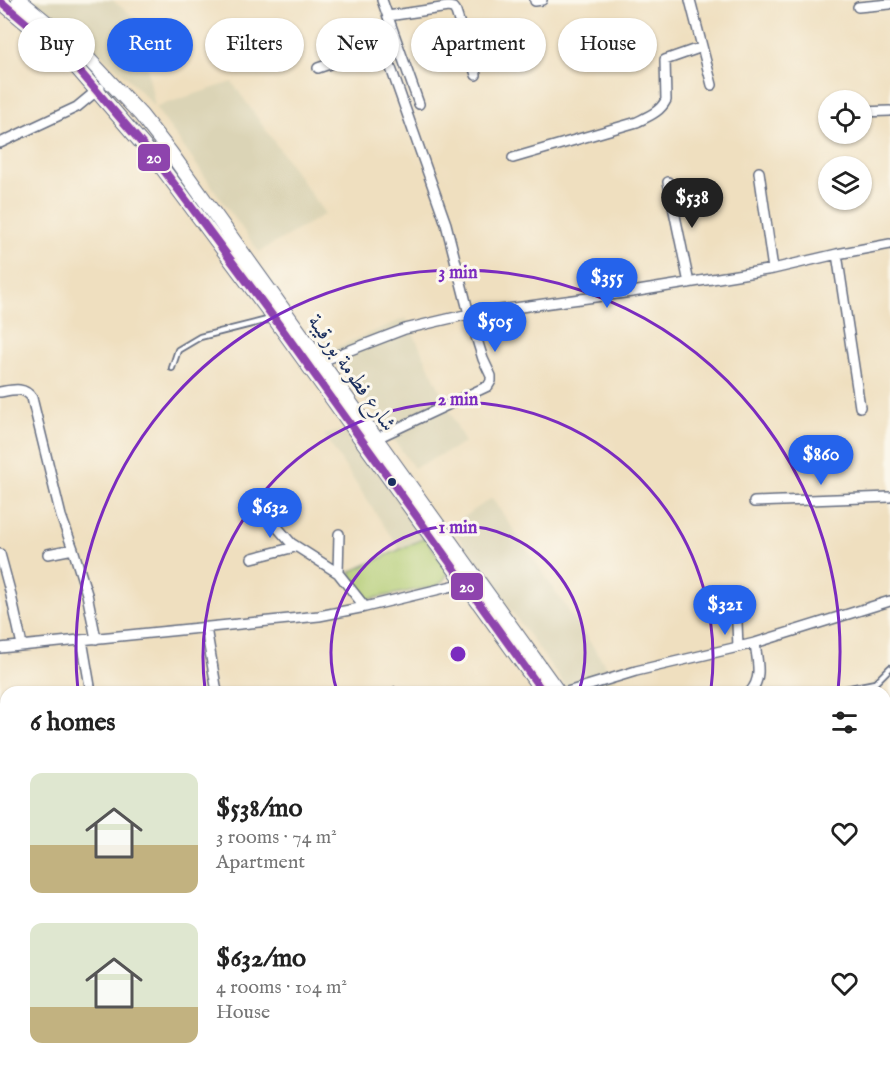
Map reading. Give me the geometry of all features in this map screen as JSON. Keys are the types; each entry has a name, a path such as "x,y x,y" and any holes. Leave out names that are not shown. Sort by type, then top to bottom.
{"main road":[{"name":"شارع فطومة بورقيبة","path":"19,0 81,51 141,116 170,152 322,361 539,686"},
{"name":"شارع فطومة بورقيبة","path":"0,1 70,60 157,161 470,581 553,686"}],"street":[{"path":"382,0 420,104"},
{"path":"690,0 712,85"},
{"path":"858,7 890,4"},
{"path":"388,16 453,8 476,75"},
{"path":"513,158 637,122 653,114 664,105 666,100 664,60 702,47"},
{"path":"375,439 488,386 491,381 469,314 446,224 392,72"},
{"path":"0,143 77,107 108,81"},
{"path":"872,112 890,111"},
{"path":"759,172 773,269"},
{"path":"668,182 689,283"},
{"path":"322,361 405,329 469,314 689,283 773,269 890,244"},
{"path":"837,254 860,407"},
{"path":"0,392 20,389 32,398 61,516 87,594 96,639"},
{"path":"754,502 890,497"},
{"path":"270,519 295,547 338,573 365,607"},
{"path":"338,573 339,534"},
{"path":"252,558 295,547"},
{"path":"48,554 73,549"},
{"path":"0,554 22,645"},
{"path":"0,648 319,615 365,607 470,581"},
{"path":"736,599 738,647"},
{"path":"587,686 636,671 755,643 890,601"},
{"path":"206,628 216,686"},
{"path":"82,640 90,686"},
{"path":"754,686 759,675 755,643"}],"lane":[{"path":"172,368 178,350 200,338 274,318"},
{"path":"860,686 875,683 890,668"}],"shaded area":[{"path":"32,0 112,0 135,18 107,18 107,60 95,50 95,18 55,18"},
{"path":"122,72 148,72 155,107"},
{"path":"232,82 325,214 259,252 155,107"},
{"path":"406,318 465,443 414,468 330,350"},
{"path":"348,429 425,538 400,550 324,435"},
{"path":"492,498 620,686 565,686 450,526"}],"green space":[{"path":"425,538 449,571 444,580 437,586 365,600 350,572"}],"transit line":[{"name":"20","path":"0,1 70,60 157,161 274,318 539,686"}]}
